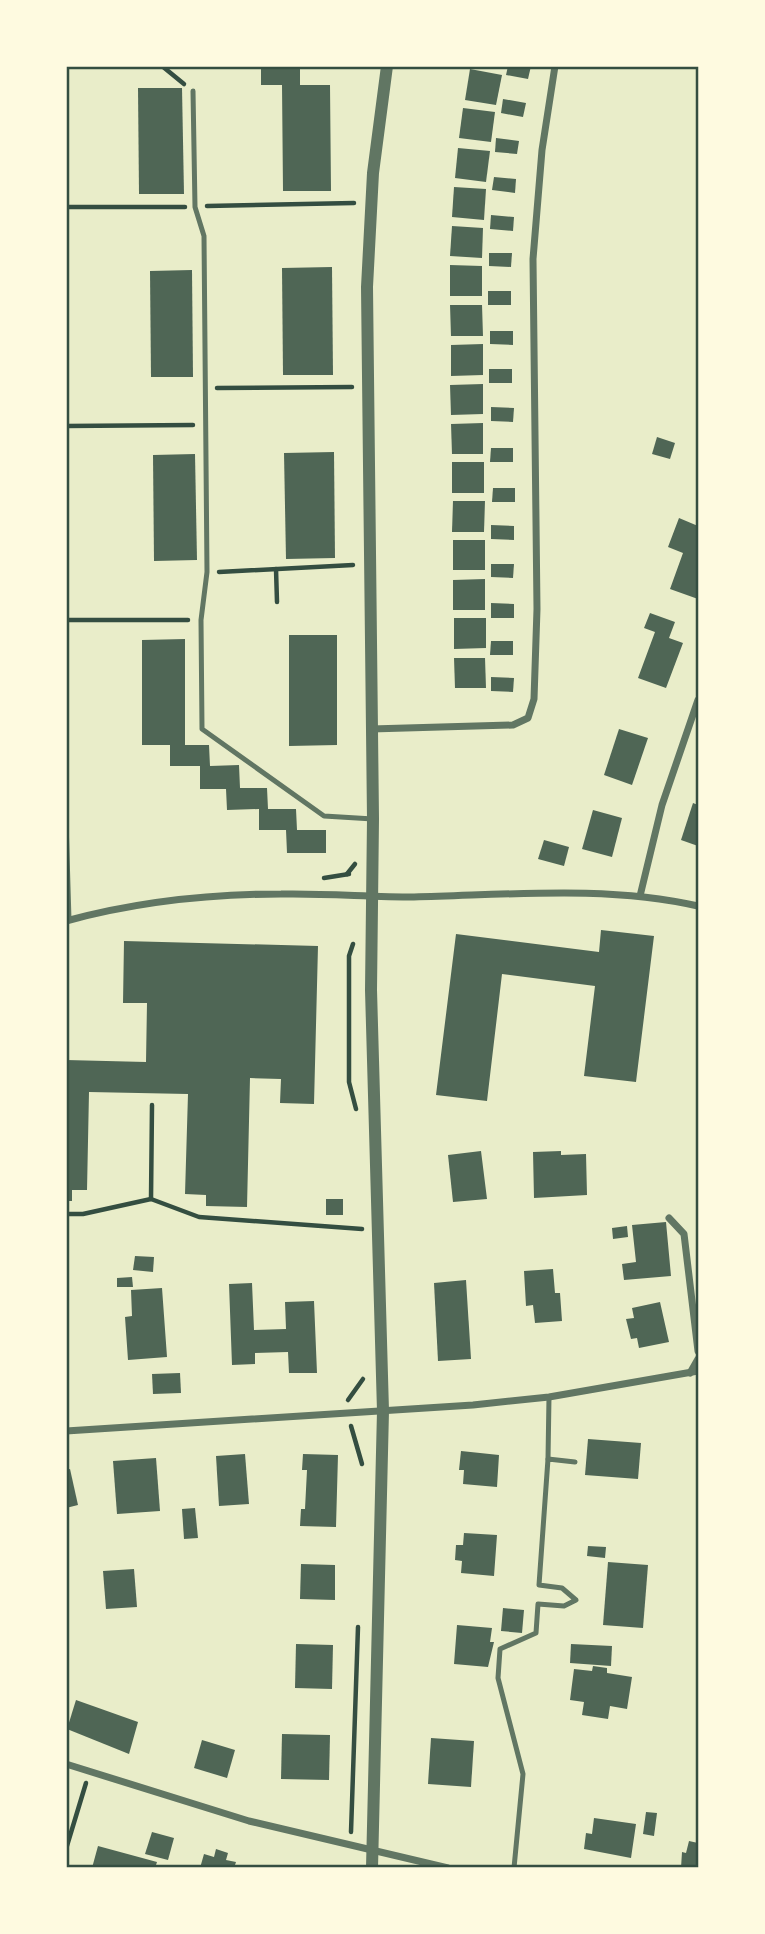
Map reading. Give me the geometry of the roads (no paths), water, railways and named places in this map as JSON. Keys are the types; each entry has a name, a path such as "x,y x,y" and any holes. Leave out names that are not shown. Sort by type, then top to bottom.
{"street":[{"path":"372,1867 383,1411 371,990 373,819 370,729 368,243 373,173 387,66"},
{"path":"370,729 513,725 528,718 534,699 537,609 533,259 542,150 555,66"},
{"path":"640,896 662,805 698,700"},
{"path":"68,921 119,907 164,901 281,894 640,896 698,906"},
{"path":"669,1218 684,1234 698,1351"},
{"path":"66,1432 549,1397 694,1372 698,1359"},
{"path":"66,1764 209,1810 448,1867"}],"lane":[{"path":"194,90 195,207 204,236 207,572 201,620 202,729 324,816 373,819"},
{"path":"66,820 68,921"},
{"path":"514,1867 523,1774 498,1678 500,1649 536,1633 538,1604 564,1606 576,1600 562,1588 539,1585 548,1459 549,1397"},
{"path":"548,1459 575,1462"}]}
